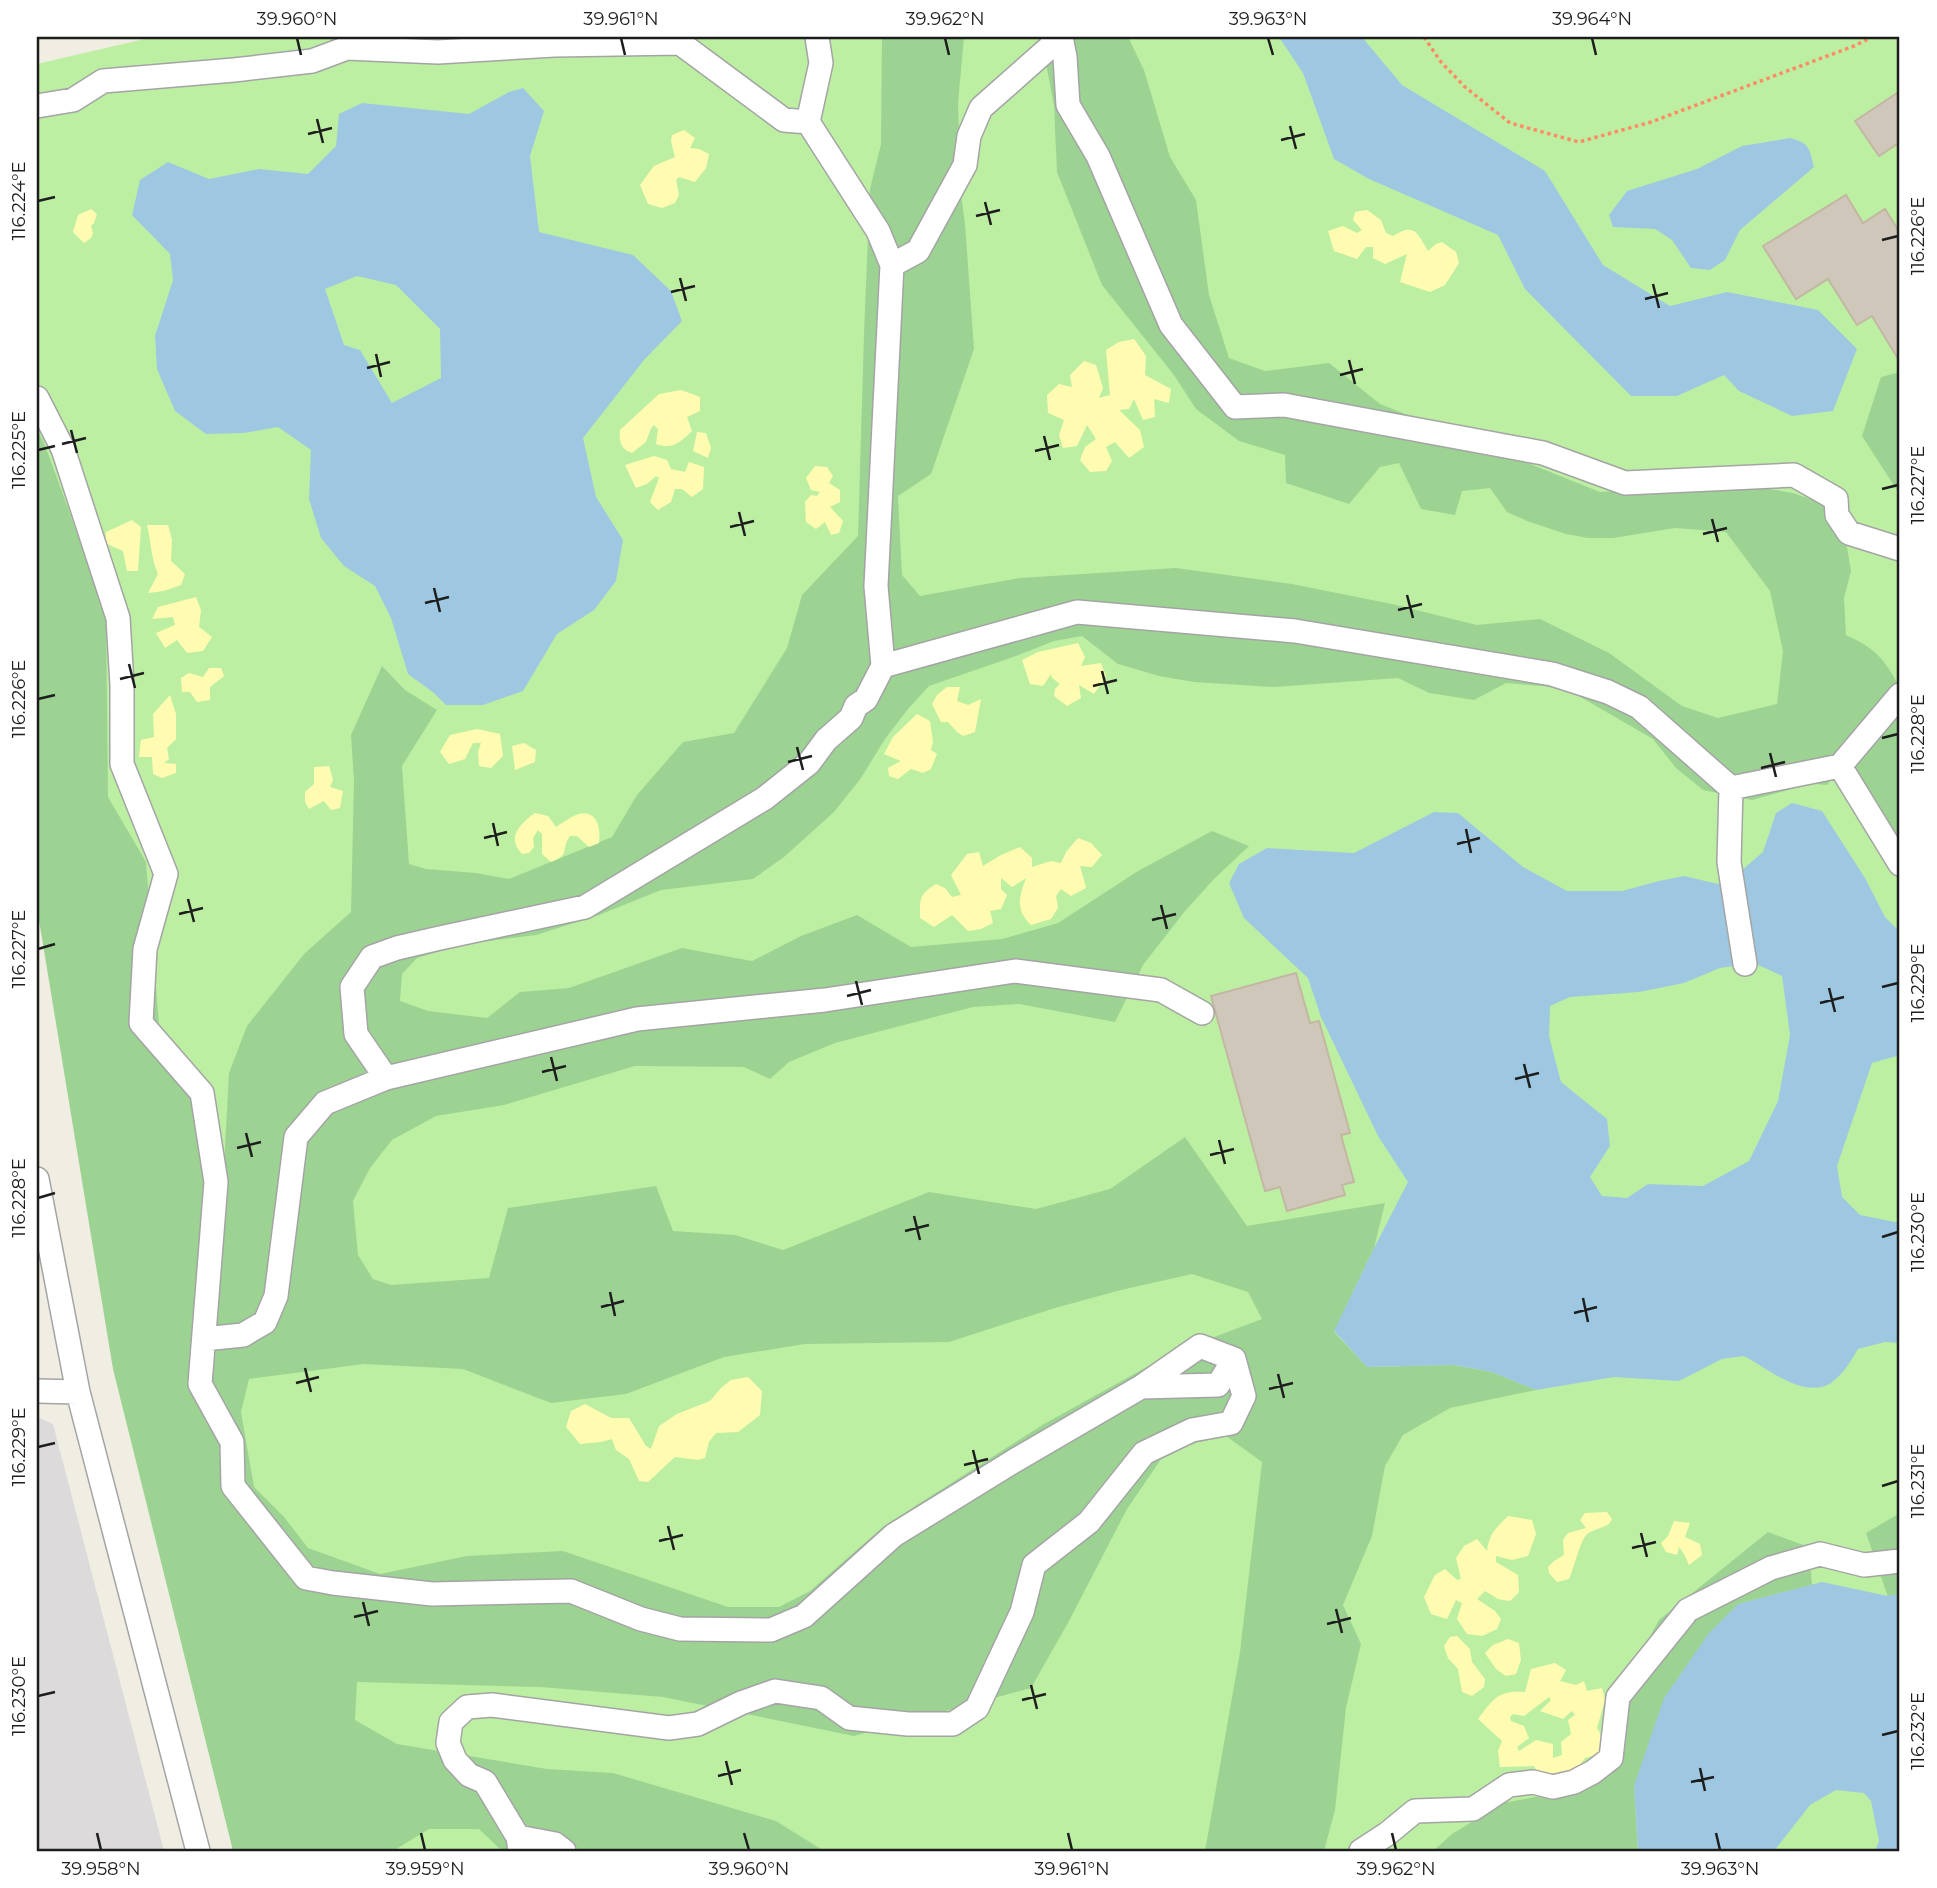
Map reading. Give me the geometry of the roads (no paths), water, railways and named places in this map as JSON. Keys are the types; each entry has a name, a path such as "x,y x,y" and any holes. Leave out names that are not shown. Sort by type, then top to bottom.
{"street":[{"path":"386,1078 356,1034 352,987 372,957 397,948 585,907 765,798 808,763 825,740 851,718 856,706 866,699 883,666 876,586 892,265 878,231 808,122 821,64 817,37"},
{"path":"892,265 918,251 965,166 969,136 981,108 1050,47 1055,37"},
{"path":"1061,37 1068,105 1098,156 1171,325 1235,407 1284,405 1543,453 1625,483 1794,475 1836,499 1837,515 1849,533 1900,550"},
{"path":"37,106 73,100 103,80 312,61 347,48 438,52 554,45 680,43 784,120 808,122"},
{"path":"37,398 63,449 118,618 122,764 166,874 145,949 141,1023 202,1093 216,1182 201,1384 232,1443 233,1486 306,1578 432,1594 571,1591 641,1619 680,1629 771,1630 804,1616 894,1535 1141,1387 1200,1346 1234,1359"},
{"path":"883,666 1077,612 1295,631 1552,674 1608,692 1639,707 1731,788"},
{"path":"1731,788 1840,766 1900,695"},
{"path":"1840,766 1900,864"},
{"path":"1731,788 1729,862 1745,964"},
{"path":"204,1339 243,1335 265,1322 276,1296 296,1137 325,1103 386,1078 637,1018 825,1000 1015,971 1161,990 1202,1013"},
{"path":"37,1179 78,1392 198,1851"},
{"path":"1141,1387 1218,1385 1234,1359"},
{"path":"564,1851 555,1844 519,1844 485,1782 469,1775 455,1760 448,1743 451,1722 467,1707 492,1705 669,1728 698,1724 741,1703 775,1691 821,1698 849,1718 908,1724 953,1724 977,1708 1022,1612 1034,1564 1089,1522 1144,1453 1192,1430 1231,1423 1244,1396 1234,1359"},
{"path":"37,1391 78,1392"},
{"path":"1362,1851 1415,1811 1473,1809 1509,1785 1533,1782 1553,1787 1574,1782 1593,1772 1611,1758 1618,1697 1688,1610 1772,1568 1820,1554 1864,1565 1900,1561"}],"water":[{"path":"1279,37 1362,37 1402,85 1545,171 1603,265 1670,306 1727,292 1818,310 1857,349 1833,411 1792,416 1739,391 1724,375 1677,396 1631,396 1525,289 1498,235 1369,179 1334,159 1303,73"},
{"path":"523,88 544,111 530,156 539,232 633,255 671,291 682,321 644,360 583,438 596,497 623,540 616,581 594,610 557,634 523,691 483,705 446,705 408,674 391,618 375,586 344,566 321,538 309,499 311,450 278,427 244,433 206,434 175,411 157,369 155,336 173,280 170,254 132,215 140,180 168,162 209,179 259,169 308,174 336,146 339,114 362,103 469,114 509,92","holes":["357,276 396,285 440,329 441,378 392,403 360,350 344,345 325,289"]},
{"path":"1790,138 1808,147 1814,167 1740,230 1725,260 1710,270 1691,268 1672,240 1655,229 1613,227 1609,215 1627,191 1697,169 1742,146"},
{"path":"1792,803 1822,811 1865,878 1885,917 1900,932 1900,1055 1872,1063 1837,1166 1842,1197 1860,1215 1900,1223 1900,1343 1885,1342 1858,1349 1835,1380 1815,1388 1794,1384 1744,1356 1722,1359 1679,1381 1614,1377 1536,1390 1492,1372 1454,1365 1367,1367 1334,1331 1408,1182 1378,1136 1321,1017 1308,978 1244,918 1229,883 1239,864 1267,848 1354,853 1434,812 1458,813 1523,867 1567,891 1622,891 1684,876 1718,884 1741,871 1763,852 1776,813","holes":["1754,963 1782,976 1790,1035 1778,1101 1749,1161 1703,1186 1648,1184 1627,1198 1602,1196 1590,1177 1610,1146 1607,1119 1561,1082 1549,1036 1550,1006 1570,997 1639,992 1684,983 1720,968"]},
{"path":"1822,1582 1888,1596 1900,1594 1900,1851 1875,1851 1879,1841 1871,1801 1864,1793 1836,1790 1810,1805 1774,1851 1638,1851 1634,1786 1664,1698 1709,1633 1738,1604"}]}
